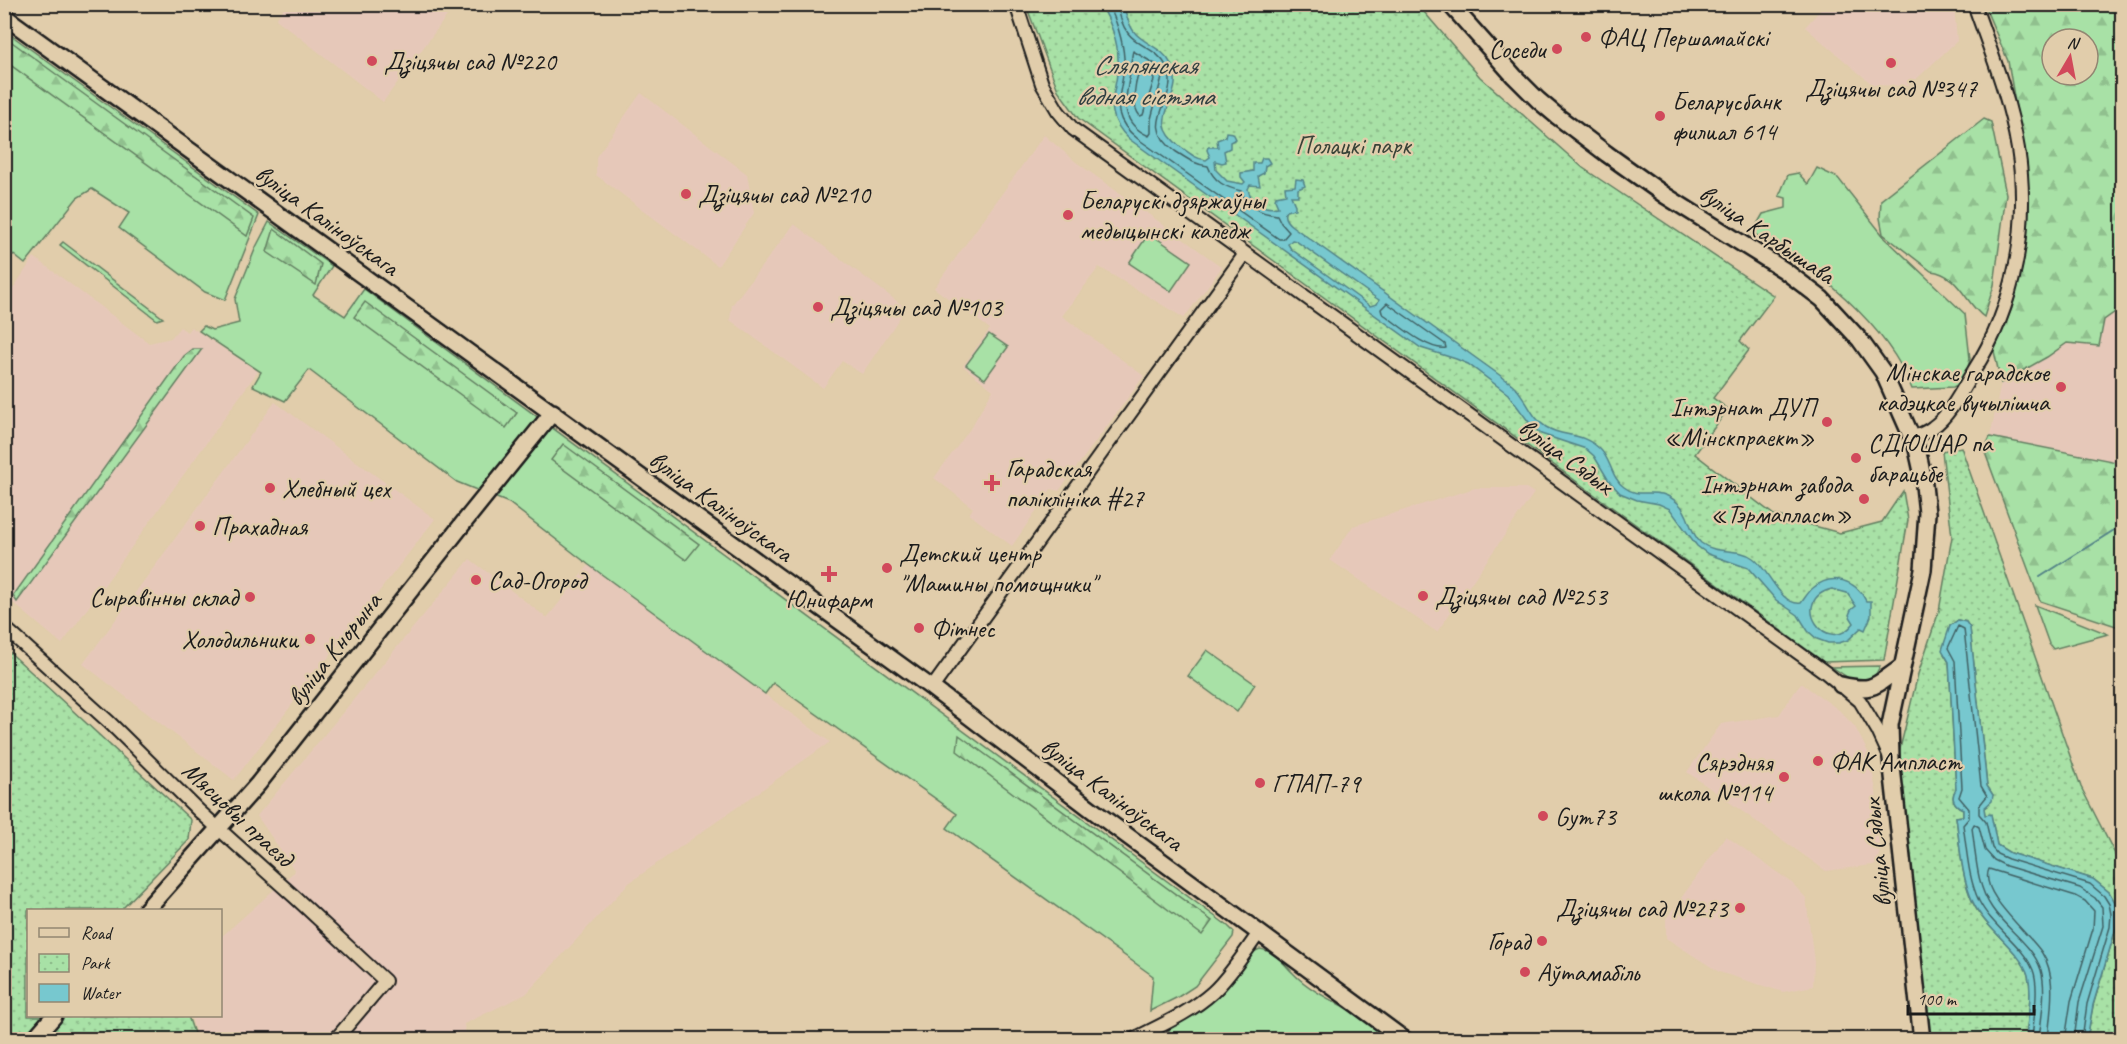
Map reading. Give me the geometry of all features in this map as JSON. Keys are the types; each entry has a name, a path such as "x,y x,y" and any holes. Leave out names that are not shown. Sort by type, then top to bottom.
{"main road":[{"name":"вуліца Карбышава","path":"1450,4 1514,76 1551,110 1666,196 1796,278 1837,314 1860,340 1883,372 1913,438 1921,467 1927,513 1923,570 1890,725 1891,758"},
{"name":"вуліца Каліноўскага","path":"4,16 932,688 1405,1040"},
{"name":"вуліца Кнорына","path":"147,909 258,784 553,412"},
{"path":"1841,685 1861,689 1870,688 1902,667"},
{"name":"вуліца Сядых","path":"1891,758 1922,1040"},
{"path":"33,1040 53,1017"}],"street":[{"name":"вуліца Сядых","path":"1016,4 1042,84 1057,110 1072,129 1841,685 1860,702 1868,713 1891,758"},
{"path":"1913,438 1941,421 1983,358 2005,308 2016,265 2022,183 2018,147 2004,91 1974,4"},
{"path":"932,688 1245,254"},
{"name":"Мясцовы праезд","path":"4,627 109,722 219,828 385,981 335,1040"},
{"path":"1132,1040 1208,996 1259,933"}],"shaded area":[{"name":"Дзіцячы сад №220","path":"287,4 455,5 383,102 276,19"},
{"name":"Дзіцячы сад №347","path":"1826,4 1954,5 1957,41 1909,86 1873,85 1805,27"},
{"name":"Дзіцячы сад №210","path":"641,93 747,174 754,213 718,266 596,175 596,157"},
{"path":"1044,135 1076,162 1222,267 1184,318 1099,267 1062,316 1144,376 1059,491 1051,489 1012,546 969,514 973,508 934,478 970,429 993,390 963,366 990,329 934,288"},
{"name":"Дзіцячы сад №103","path":"794,224 906,308 862,374 842,361 823,388 730,320 732,305"},
{"path":"34,257 149,343 171,338 180,327 187,332 191,327 258,371 62,644 5,596 4,318 12,309 4,302"},
{"name":"Мінскае гарадское кадэцкае вучылішча","path":"2122,307 2122,463 1990,437 2001,383 2067,343 2099,346 2104,320"},
{"path":"275,402 435,519 234,780 83,664"},
{"name":"Дзіцячы сад №253","path":"1475,488 1526,488 1534,493 1437,632 1330,560 1353,526"},
{"path":"470,559 547,618 589,565 830,742 629,883 526,994 464,1024 466,1039 197,1039 191,1017 222,1017 222,936 295,871 257,816"},
{"name":"Сярэдняя школа №114","path":"1801,683 1839,710 1855,727 1869,754 1876,791 1880,864 1826,871 1687,772 1721,724 1779,715"},
{"name":"Дзіцячы сад №273","path":"1726,836 1791,882 1806,898 1814,962 1813,986 1783,992 1719,972 1666,938 1666,919"}],"green space":[{"name":"Полацкі парк","path":"1026,5 1418,5 1480,77 1583,168 1774,296 1740,341 1749,350 1713,398 1728,409 1695,454 1774,515 1840,533 1882,522 1903,491 1908,520 1884,660 1824,662 1078,118 1058,90"},
{"path":"1984,5 2122,5 2122,307 2104,320 2099,346 2067,343 2001,383 1994,351 2012,308 2023,263 2029,208 2028,179 2008,61"},
{"path":"4,30 259,215 225,300 205,292 119,228 129,213 92,189 77,198 25,264 5,248"},
{"path":"5,37 254,218 247,236 5,61"},
{"path":"1984,119 1991,122 2006,194 1994,285 1984,317 1948,277 1931,271 1883,234 1880,218 1881,200"},
{"path":"1817,168 1838,178 1885,238 1965,314 1970,359 1966,375 1961,383 1953,387 1912,389 1901,365 1885,342 1846,298 1799,261 1752,233 1763,214 1786,208 1786,198 1779,196 1788,175 1798,173 1808,184"},
{"path":"269,222 332,266 313,295 345,316 364,289 1228,926 1234,932 1233,937 1195,986 1150,1011 1153,976 947,828 957,814 773,683 765,694 589,565 509,503 457,482 309,370 285,401 253,386 261,372 199,331 204,326 212,330 239,323 235,299"},
{"path":"274,229 321,264 316,285 267,252"},
{"path":"1149,233 1191,262 1171,291 1129,263"},
{"path":"63,242 163,318 157,320 60,245"},
{"path":"365,302 517,413 506,428 354,317"},
{"path":"989,334 1008,347 985,379 966,365"},
{"path":"193,349 202,349 17,602 13,596 184,356"},
{"path":"1990,437 2122,463 2122,628 2040,601 1984,450"},
{"path":"563,444 699,544 686,560 551,460"},
{"path":"1961,447 2081,787 2116,856 2122,862 2122,1009 2116,1039 2087,1039 2093,1006 2116,928 2115,902 2109,892 2093,879 2010,853 1997,845 1991,815 1985,815 1984,808 1993,795 1987,786 1970,628 1966,622 1958,620 1950,626 1944,654 1949,662 1956,789 1953,798 1955,803 1963,809 1963,816 1956,817 1963,872 1969,893 1979,913 2024,966 2028,975 2030,999 2026,1039 1930,1039 1899,753 1918,674 1939,611 1952,537 1942,451"},
{"path":"2035,605 2108,634 2053,649 2049,644"},
{"path":"4,647 191,820 189,840 124,909 27,909 27,1017 188,1017 196,1039 5,1039"},
{"path":"1207,650 1255,684 1237,712 1188,676"},
{"path":"1880,666 1876,674 1867,681 1853,681 1832,667"},
{"path":"959,735 1212,921 1202,935 957,751"},
{"path":"1260,949 1274,955 1304,983 1356,1014 1389,1039 1177,1040 1169,1032 1169,1028 1213,1000 1253,952"}],"water":[{"name":"Сляпянская водная сістэма","path":"1101,5 1123,5 1133,31 1160,51 1171,64 1175,76 1175,87 1165,117 1165,127 1170,137 1181,147 1196,157 1206,160 1210,157 1208,147 1218,147 1217,140 1225,137 1226,132 1233,133 1236,139 1230,142 1230,148 1224,151 1226,162 1215,161 1216,170 1227,181 1243,184 1245,182 1241,173 1253,171 1253,163 1260,163 1262,158 1267,158 1270,163 1265,166 1264,173 1258,176 1260,186 1250,185 1248,189 1255,202 1263,206 1278,207 1276,196 1286,194 1285,187 1295,186 1296,179 1303,180 1305,186 1298,189 1298,196 1291,196 1295,209 1285,213 1286,219 1292,226 1512,384 1536,418 1546,427 1593,443 1604,453 1616,479 1624,487 1637,493 1664,494 1679,504 1701,543 1707,547 1741,553 1753,558 1787,599 1801,603 1813,588 1828,580 1850,583 1866,601 1871,601 1871,616 1865,630 1861,628 1848,640 1839,643 1828,643 1817,639 1808,631 1798,615 1776,600 1748,568 1708,554 1697,546 1670,509 1620,493 1609,481 1594,456 1586,449 1541,434 1531,425 1508,394 1468,364 1421,348 1129,139 1120,129 1113,110 1118,52 1113,31","holes":["1292,240 1379,300 1377,304 1370,306 1291,249 1288,244","1832,589 1847,593 1856,606 1849,615 1854,623 1843,632 1833,634 1823,631 1812,614 1813,604 1819,595"]},
{"path":"1958,620 1966,622 1970,628 1987,786 1993,795 1992,801 1984,808 1985,815 1991,814 1997,845 2010,853 2093,879 2109,892 2115,902 2116,928 2093,1005 2087,1039 2026,1039 2030,999 2028,975 2018,957 1979,912 1969,892 1961,861 1956,817 1963,816 1963,809 1955,803 1953,798 1956,789 1949,662 1942,650 1950,626"}],"waterway":[{"path":"2040,577 2122,525"}],"place":[{"name":"ФАЦ Першамайскі","path":"1586,37"},
{"name":"Соседи","path":"1557,49"},
{"name":"Дзіцячы сад №220","path":"372,61"},
{"name":"Дзіцячы сад №347","path":"1891,63"},
{"name":"Беларусбанк филиал 614","path":"1660,116"},
{"name":"Дзіцячы сад №210","path":"686,194"},
{"name":"Беларускі дзяржаўны медыцынскі каледж","path":"1068,215"},
{"name":"Дзіцячы сад №103","path":"818,307"},
{"name":"Мінскае гарадское кадэцкае вучылішча","path":"2061,387"},
{"name":"Інтэрнат ДУП «Мінскпраект»","path":"1827,422"},
{"name":"СДЮШАР па барацьбе","path":"1856,458"},
{"name":"Гарадская паліклініка #27","path":"992,483"},
{"name":"Хлебный цех","path":"270,488"},
{"name":"Інтэрнат завода «Тэрмапласт»","path":"1864,499"},
{"name":"Прахадная","path":"200,526"},
{"name":"Детский центр \"Машины помощники\"","path":"887,568"},
{"name":"Юнифарм","path":"829,574"},
{"name":"Сад-Огород","path":"476,580"},
{"name":"Дзіцячы сад №253","path":"1423,596"},
{"name":"Сыравінны склад","path":"250,597"},
{"name":"Фітнес","path":"919,628"},
{"name":"Холодильники","path":"310,639"},
{"name":"ФАК Ампласт","path":"1818,761"},
{"name":"Сярэдняя школа №114","path":"1784,777"},
{"name":"ГПАП-79","path":"1260,783"},
{"name":"Gym73","path":"1543,816"},
{"name":"Дзіцячы сад №273","path":"1740,908"},
{"name":"Горад","path":"1542,941"},
{"name":"Аўтамабіль","path":"1525,972"}]}
